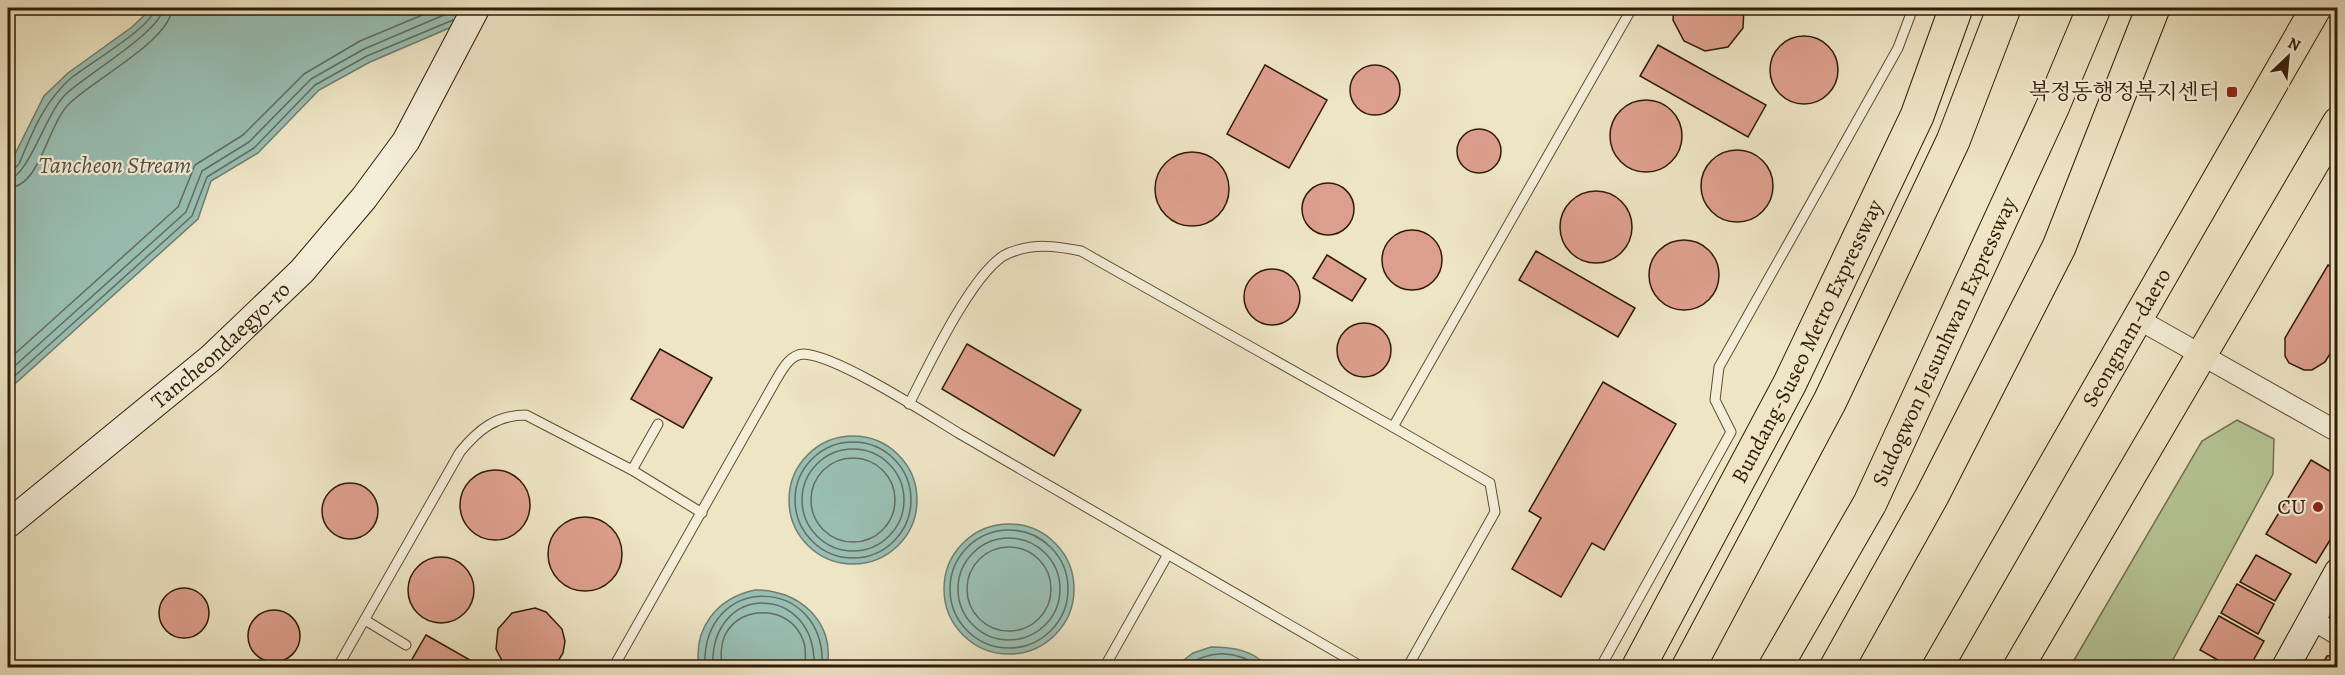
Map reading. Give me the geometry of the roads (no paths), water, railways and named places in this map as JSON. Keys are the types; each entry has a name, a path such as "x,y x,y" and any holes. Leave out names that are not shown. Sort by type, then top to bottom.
{"highway":[{"name":"Bundang-Suseo Metro Expressway","path":"1638,668 1790,383 1917,116 1956,8"},
{"name":"Bundang-Suseo Metro Expressway","path":"1688,668 1830,401 1953,141 2004,8"},
{"name":"Sudogwon Je1sunhwan Expressway","path":"1775,668 1870,503 2052,108 2094,8"},
{"path":"1836,668 1932,496 2059,247 2153,8"}],"main road":[{"name":"Seongnam-daero","path":"1937,668 2316,8"},
{"path":"2018,668 2337,122"}],"street":[{"name":"Tancheondaegyo-ro","path":"8,524 211,358 302,271 364,198 406,141 476,8"},
{"path":"2139,319 2336,429"},
{"path":"2285,668 2337,572"},
{"path":"2311,620 2337,635"}],"lane":[{"path":"1393,427 1632,8"},
{"path":"1600,668 1731,432 1715,400 1719,367 1898,48 1913,8"},
{"path":"909,404 974,284 1007,253 1046,244 1081,251 1490,483 1496,512 1407,668"},
{"path":"613,668 787,363 801,354 818,356 844,368 909,404 1167,556 1364,668"},
{"path":"337,668 460,452 475,434 493,422 510,415 526,415 632,471 702,513"},
{"path":"632,471 658,424"},
{"path":"1104,668 1167,556"},
{"path":"365,620 406,645"}],"water":[{"name":"Tancheon Stream","path":"152,8 496,8 370,62 319,90 258,153 211,181 198,219 8,390 8,168 44,96 68,73 132,27"},
{"path":"853,436 878,441 898,455 912,475 917,500 912,525 898,545 878,559 853,564 828,559 808,545 794,525 789,500 794,475 808,455 828,441"},
{"path":"1009,524 1034,529 1055,543 1069,564 1074,589 1069,614 1055,635 1034,649 1009,654 984,649 963,635 949,614 944,589 949,564 963,543 984,529"},
{"path":"755,590 786,595 810,611 820,623 826,636 827,667 699,667 700,640 710,617 729,600"},
{"path":"1211,647 1249,653 1268,667 1175,667 1193,653"}],"place":[{"name":"복정동행정복지센터","path":"2232,92"},
{"name":"CU","path":"2318,507"}]}
